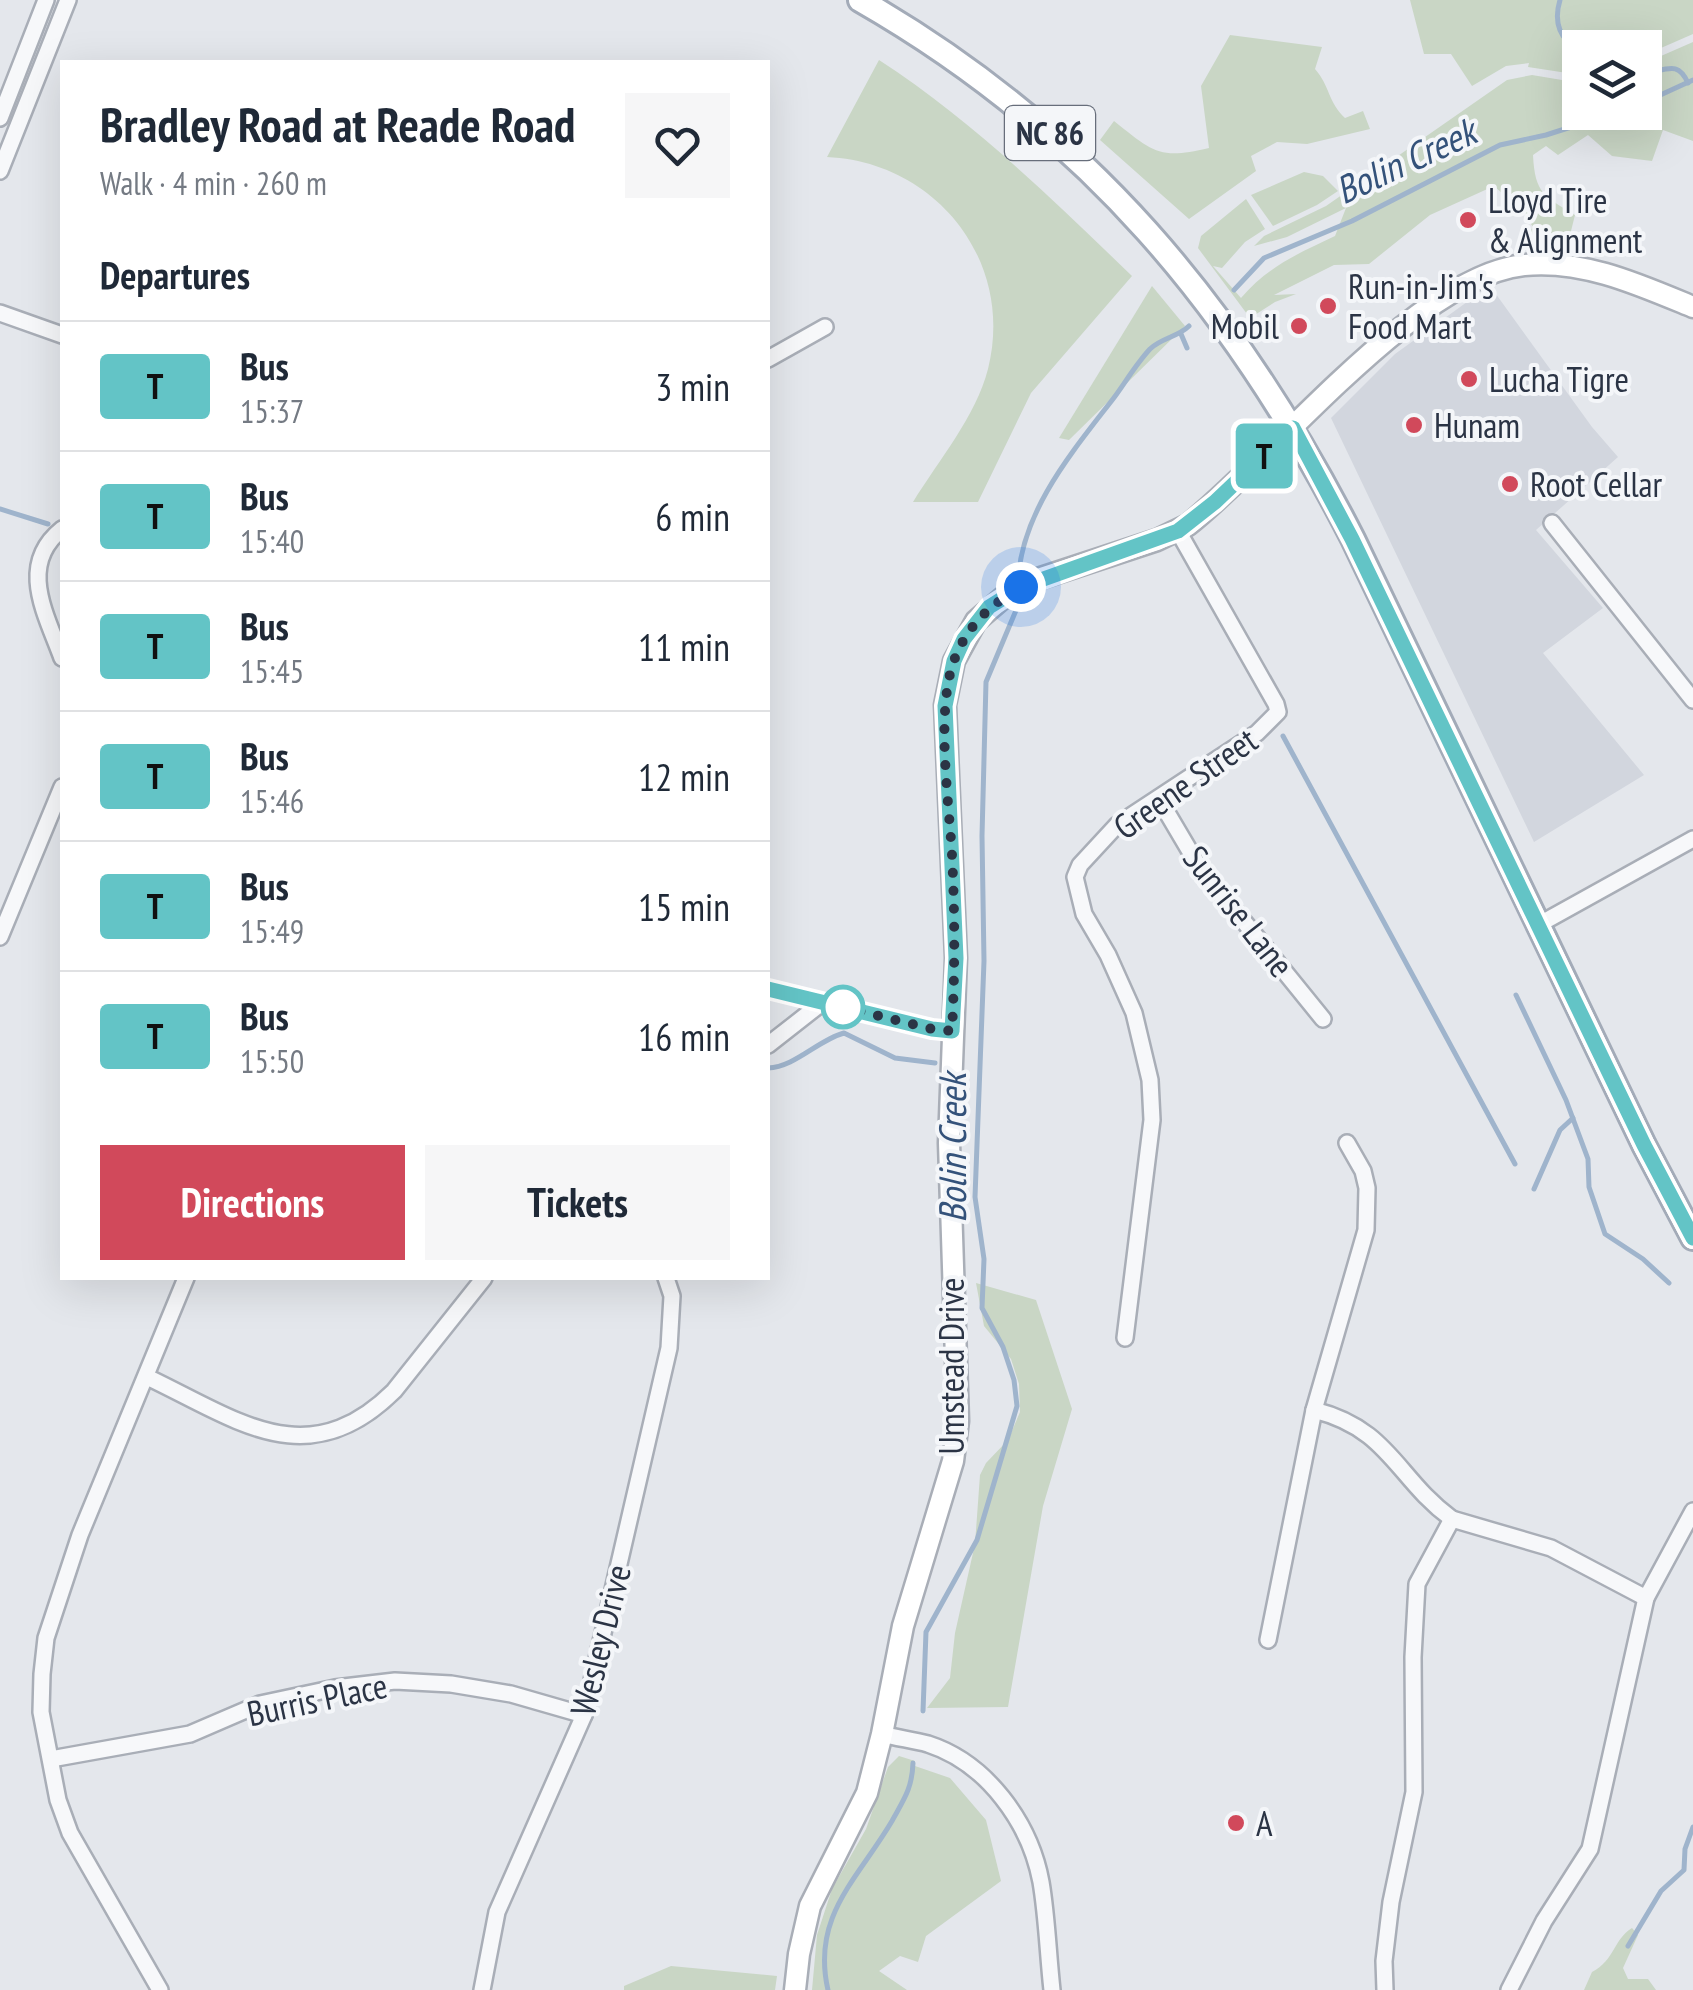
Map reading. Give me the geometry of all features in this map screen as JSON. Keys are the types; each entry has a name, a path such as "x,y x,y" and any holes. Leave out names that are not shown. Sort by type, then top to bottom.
{"main road":[{"name":"NC 86","path":"874,3 1003,94 1068,149 1126,206 1198,290 1293,428 1352,539 1644,1145 1693,1238"}],"street":[{"path":"0,118 46,0"},
{"path":"0,172 68,0"},
{"path":"12,88 30,96"},
{"name":"Umstead Drive","path":"795,1990 810,1906 866,1794 904,1626 953,1461 958,1421 950,1256 956,958 945,706 954,661 964,639 989,607 1038,580 1178,531 1215,502 1369,354 1479,278 1504,268 1540,264 1602,272 1693,307"},
{"path":"0,312 60,334"},
{"path":"770,358 825,328"},
{"path":"1552,524 1693,700"},
{"path":"60,531 46,545 36,576 60,653"},
{"name":"Greene Street","path":"1124,1338 1152,1120 1150,1080 1134,1013 1084,914 1075,876 1080,865 1118,826 1256,733 1278,712 1178,531"},
{"path":"0,937 60,792"},
{"name":"Sunrise Lane","path":"1159,799 1198,865 1322,1019"},
{"path":"1538,925 1693,838"},
{"path":"770,989 952,1031"},
{"path":"770,1044 823,1002"},
{"path":"1268,1640 1314,1410 1366,1230 1367,1188 1363,1171 1347,1143"},
{"path":"160,1990 70,1833 58,1800 40,1712 46,1638 80,1535 185,1280"},
{"path":"147,1377 244,1426 285,1434 334,1433 357,1422 394,1392 482,1280"},
{"name":"Wesley Drive","path":"482,1990 497,1912 584,1715 669,1348 672,1296 667,1280"},
{"path":"1314,1410 1350,1421 1366,1432 1425,1496 1452,1519 1551,1548 1646,1598"},
{"path":"1509,1990 1536,1934 1590,1849 1646,1598 1693,1511"},
{"path":"1385,1990 1384,1961 1392,1902 1414,1792 1412,1672 1417,1584 1452,1519"},
{"name":"Burris Place","path":"51,1759 190,1734 260,1704 335,1688 395,1681 451,1684 511,1694 584,1715"},
{"path":"882,1734 929,1744 952,1754 987,1781 1011,1810 1028,1840 1040,1881 1052,1990"}],"shaded area":[{"path":"1493,290 1618,457 1536,530 1603,608 1543,653 1644,775 1534,842 1331,418 1395,354 1467,302"}],"green space":[{"path":"1410,0 1693,0 1693,34 1662,48 1662,30 1562,30 1562,72 1528,67 1529,63 1506,66 1472,86 1451,54 1424,54"},
{"path":"1230,35 1322,47 1315,69 1335,106 1345,118 1363,111 1370,129 1307,144 1277,142 1251,156 1256,171 1189,219 1100,140 1114,121 1157,151 1179,153 1209,148 1201,86"},
{"path":"1693,42 1693,141 1663,130 1652,161 1612,156 1588,135 1558,155 1546,146 1533,155 1536,178 1543,192 1575,215 1567,247 1530,245 1524,240 1533,227 1523,212 1494,186 1430,215 1369,264 1334,265 1274,295 1296,294 1250,318 1198,248 1201,236 1246,199 1265,229 1245,242 1222,268 1213,266 1241,298 1273,269 1335,236 1346,208 1287,237 1254,246 1264,236 1326,206 1507,80 1532,75 1562,80 1562,130 1662,130 1662,56"},
{"path":"879,60 979,135 1132,276 1031,393 978,502 913,502 966,421 988,369 993,329 990,291 978,256 958,224 933,198 902,177 866,163 827,157"},
{"path":"1304,172 1323,176 1338,191 1273,226 1251,195"},
{"path":"1152,286 1185,326 1069,440 1059,438"},
{"path":"976,1283 1036,1300 1072,1409 1043,1506 1008,1707 927,1708 950,1678 955,1633 975,1544 980,1475 1008,1440 1020,1412 1019,1384 1011,1359 984,1326"},
{"path":"899,1756 950,1778 986,1820 1001,1881 926,1936 918,1962 900,1956 879,1971 907,1990 812,1990 817,1935 832,1889 866,1829 888,1767"},
{"path":"1632,1928 1638,1935 1623,1968 1628,1979 1648,1979 1656,1990 1584,1990 1592,1972"},
{"path":"671,1966 777,1976 775,1990 624,1990 624,1986"}],"waterway":[{"path":"1560,0 1557,16 1562,33"},
{"path":"1662,70 1677,70 1688,83"},
{"name":"Bolin Creek","path":"1662,94 1693,80"},
{"name":"Bolin Creek","path":"1234,290 1264,258 1352,221 1500,145 1562,130"},
{"name":"Bolin Creek","path":"1018,582 1028,531 1051,484 1150,349 1189,326"},
{"path":"1181,334 1187,348"},
{"path":"0,509 48,524"},
{"name":"Bolin Creek","path":"923,1711 926,1632 977,1540 1017,1406 1014,1380 1003,1347 982,1308 984,1259 975,1197 984,961 986,682 1018,598"},
{"path":"1283,736 1515,1164"},
{"path":"1516,995 1566,1100 1588,1159 1589,1187 1605,1234 1643,1259 1669,1283"},
{"path":"770,1068 788,1063 844,1033 895,1058 935,1063"},
{"path":"1534,1189 1560,1130 1573,1118"},
{"name":"Bolin Creek","path":"828,1990 824,1964 832,1919 852,1880 904,1800 913,1763"},
{"path":"1628,1946 1661,1891 1684,1870 1685,1849 1693,1827"}],"bus line":[{"name":"T","path":"770,989 952,1031 956,958 945,706 954,661 964,639 989,607 1021,587 1178,531 1215,502 1293,428 1352,539 1644,1145 1693,1238"}],"place":[{"name":"Lloyd Tire & Alignment","path":"1468,220"},
{"name":"Run-in-Jim's Food Mart","path":"1328,306"},
{"name":"Mobil","path":"1299,326"},
{"name":"Lucha Tigre","path":"1469,379"},
{"name":"Hunam","path":"1414,425"},
{"name":"Root Cellar","path":"1510,484"},
{"name":"A","path":"1236,1823"}],"route":[{"path":"843,1007 952,1031 956,958 945,706 949,680 964,639 976,621 989,607 1021,587"}]}
